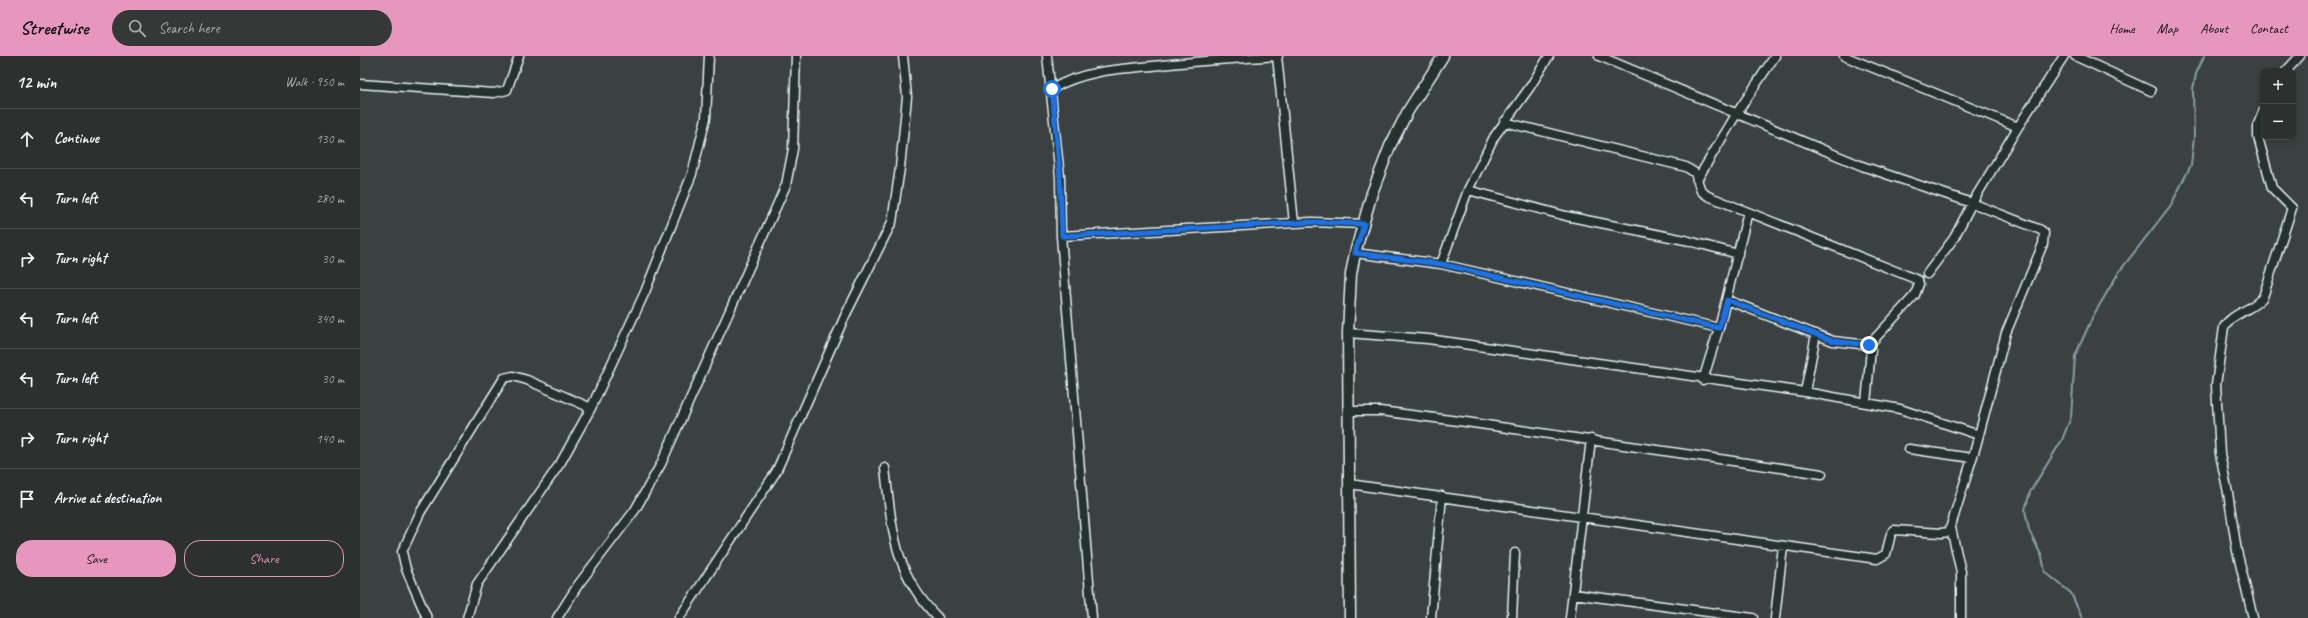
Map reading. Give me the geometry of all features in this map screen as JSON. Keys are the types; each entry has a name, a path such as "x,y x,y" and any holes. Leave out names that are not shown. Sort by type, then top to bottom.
{"street":[{"path":"360,84 494,93 507,90 519,56"},
{"path":"467,618 478,584 561,462 590,408 645,292 692,174 706,118 709,56"},
{"path":"557,618 578,586 635,510 661,464 786,185 793,150 796,56"},
{"path":"679,618 776,472 845,316 892,222 900,168 907,97 903,56"},
{"path":"1047,56 1052,89 1060,177 1062,236 1092,618"},
{"path":"1052,89 1070,80 1100,72 1172,64 1278,56 1294,224"},
{"path":"1350,618 1348,332 1355,253 1390,146 1408,112 1443,56"},
{"path":"1441,264 1468,190 1494,137 1530,88 1549,56"},
{"path":"1349,484 1877,559 1886,554 1891,534 1894,530 1942,533 1949,532 1979,435 2006,333 2045,238 2041,230 1972,203 1862,166 1599,56"},
{"path":"1697,180 1737,113 1775,56"},
{"path":"1844,56 2018,127"},
{"path":"1927,274 1954,238 1972,203 2018,127 2064,56"},
{"path":"2076,56 2151,91"},
{"path":"2289,68 2300,56"},
{"path":"2252,618 2237,551 2220,454 2216,385 2224,327 2230,320 2256,305 2263,297 2292,208 2272,188 2258,137 2258,124 2260,119"},
{"path":"1504,122 1686,167 1696,173 1701,191 1708,196 1918,280 1919,284 1915,295 1869,345"},
{"path":"1468,190 1566,216 1685,240 1738,254"},
{"path":"1703,380 1727,300 1748,212"},
{"path":"1062,236 1294,224 1364,224"},
{"path":"1355,253 1441,264 1719,328"},
{"path":"1727,300 1833,341 1869,345"},
{"path":"1348,332 1428,339 1703,380 1805,392 1900,409 1979,435"},
{"path":"1805,392 1816,334"},
{"path":"1866,404 1871,349 1869,345"},
{"path":"427,618 418,602 406,569 402,552 420,513 504,378 513,376 527,380 590,408"},
{"path":"1348,411 1380,411 1591,439 1822,474"},
{"path":"1570,618 1591,439"},
{"path":"1910,449 1972,458"},
{"path":"885,468 897,552 906,576 925,605 938,618"},
{"path":"1431,618 1442,496"},
{"path":"1951,528 1961,572 1961,618"},
{"path":"1775,618 1783,546"},
{"path":"1512,618 1515,553"},
{"path":"1573,594 1753,618"}],"waterway":[{"path":"2082,618 2071,593 2045,572 2042,557 2029,530 2025,510 2030,492 2062,440 2071,417 2075,356 2093,316 2119,272 2171,205 2191,165 2194,137 2193,89 2196,74 2204,56"}],"route":[{"path":"1052,89 1060,177 1062,236 1312,222 1364,224 1355,253 1441,264 1719,328 1727,300 1833,341 1869,345"}]}
